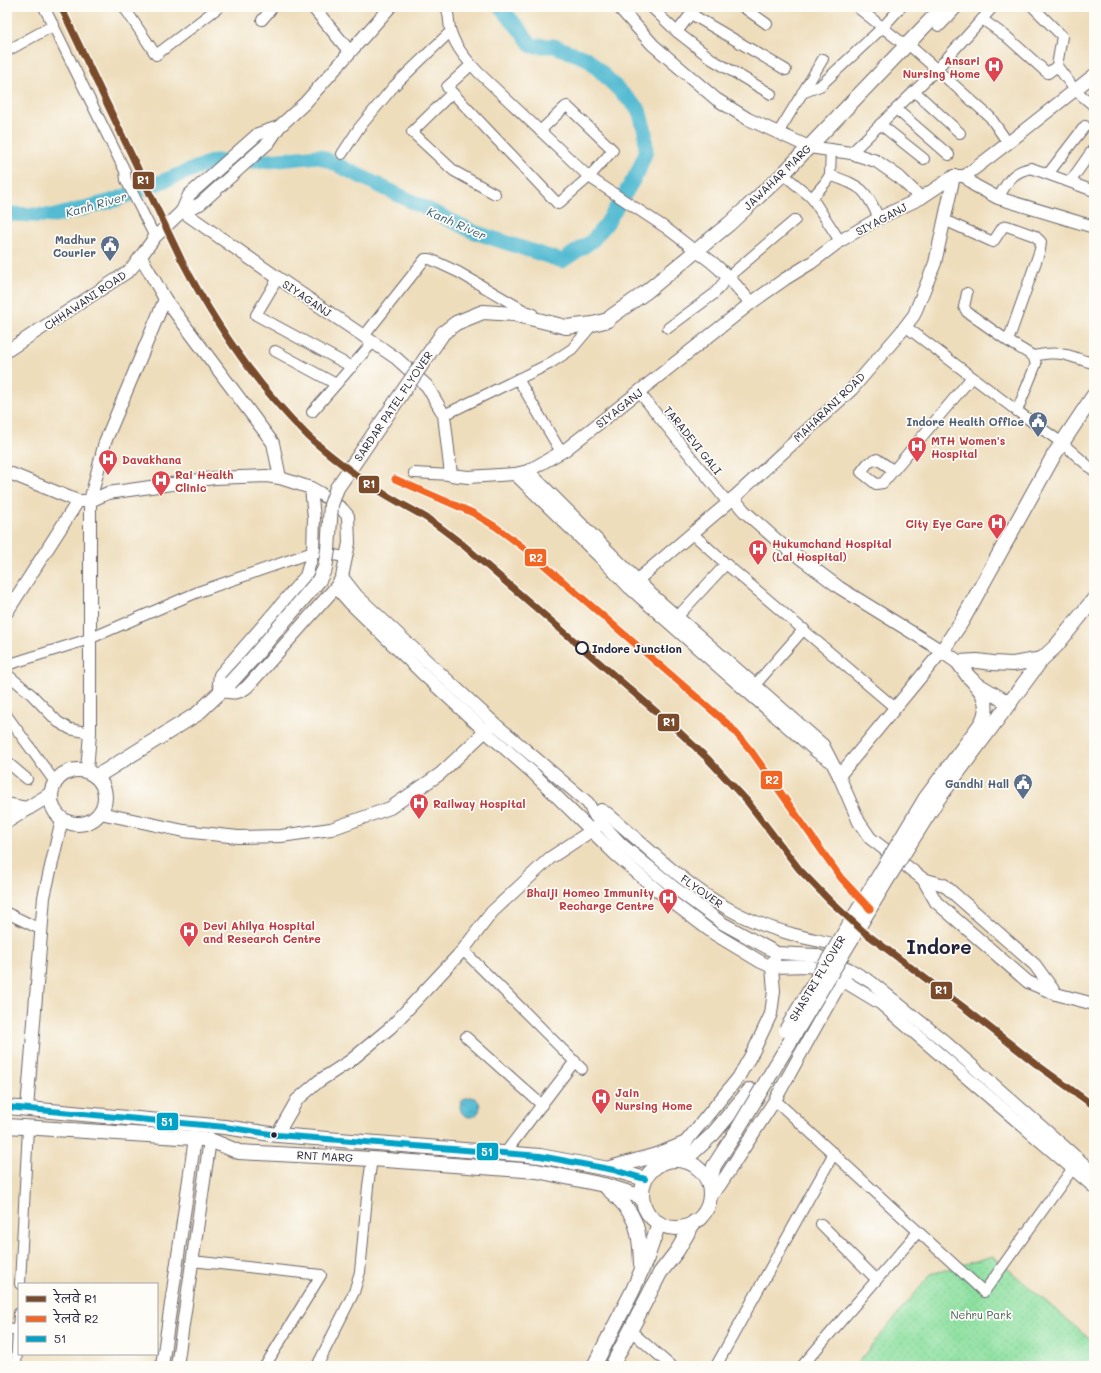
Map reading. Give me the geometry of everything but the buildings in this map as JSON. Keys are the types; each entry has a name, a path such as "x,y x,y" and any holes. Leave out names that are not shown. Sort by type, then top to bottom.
{"main road":[{"name":"JAWAHAR MARG","path":"610,318 614,321 657,294 701,254 729,224 820,148 943,7"},
{"path":"909,46 955,7"},
{"name":"SARDAR PATEL FLYOVER","path":"91,773 104,772 197,714 226,687 252,659 319,580 324,568 328,550 331,505 337,488 443,333 456,323 483,312 514,314 566,327 593,324"},
{"path":"593,324 610,318"},
{"path":"949,656 962,622 1054,455 1094,395"},
{"name":"SHASTRI FLYOVER","path":"677,1160 713,1134 750,1090 925,799 982,730 1010,704 1042,659 1056,646 1094,599"},
{"path":"949,656 977,661 1013,664 1042,659"},
{"path":"949,656 975,683 1010,704"},
{"name":"SHASTRI FLYOVER","path":"709,1192 714,1166 736,1132 888,878 982,730 986,710 984,698 975,683"},
{"path":"7,821 27,809 53,788 62,776 70,771 78,770 91,773 104,786 104,807 94,819 86,823 70,823 62,819 53,808 53,788"},
{"path":"7,805 27,809"},
{"name":"RNT MARG","path":"7,1107 226,1127 277,1135 540,1156 608,1169 645,1179"},
{"name":"RNT MARG","path":"7,1126 194,1142 239,1152 372,1159 537,1171 604,1185 642,1197"},
{"path":"608,1169 660,1154 684,1144"},
{"path":"612,1366 660,1274 677,1251 694,1222 705,1211 709,1192 704,1174 695,1166 677,1160 659,1164 645,1179 641,1192 645,1209 654,1220 666,1227 681,1228 694,1222"},
{"path":"604,1185 623,1203 634,1220 638,1229 642,1270"},
{"path":"594,1366 620,1319 642,1270 659,1223"}],"street":[{"path":"44,7 125,171 126,180 155,237"},
{"path":"124,7 156,55 206,11 219,7"},
{"path":"262,20 273,7"},
{"path":"313,7 350,52"},
{"path":"182,210 189,195 258,134 278,127 305,102 390,7"},
{"path":"446,7 450,32 464,57 471,65 589,177 666,228 701,254 728,277 752,303"},
{"path":"619,7 653,46 716,99 748,119 778,133 820,148 851,153 876,161 899,177 921,198"},
{"path":"651,7 677,32 713,60 771,94"},
{"path":"743,7 767,24"},
{"path":"857,7 909,46 990,118 1008,143"},
{"path":"802,93 820,86 883,27 901,7"},
{"path":"851,153 936,70 993,7"},
{"path":"982,19 1007,37 1048,73 1057,66 1062,36 1033,7"},
{"path":"677,32 694,10 786,70"},
{"path":"7,51 54,25"},
{"path":"342,154 359,128 394,86 450,32"},
{"path":"778,133 823,59"},
{"path":"471,65 447,87 558,204 589,177 613,150 569,107 565,107 540,131"},
{"path":"1057,66 1075,90 1094,106"},
{"name":"SIYAGANJ","path":"182,210 278,278 396,358 427,386 444,415 451,475 468,477 515,474 528,471 561,452 785,279 811,263 840,241 879,218 921,198 959,176 1008,143 1094,75"},
{"path":"914,91 960,133"},
{"path":"452,93 412,132 454,172 495,194"},
{"path":"896,109 949,155"},
{"path":"880,124 924,159"},
{"path":"1048,174 1085,126"},
{"name":"CHHAWANI ROAD","path":"7,351 129,271 155,237 182,210 200,204 269,142 278,127"},
{"path":"820,148 830,175 852,183 864,191 879,218"},
{"path":"1070,182 1093,152"},
{"path":"998,198 1011,178 1021,170 1031,168 1094,191"},
{"path":"812,198 830,175"},
{"path":"786,176 812,198 840,241"},
{"path":"959,176 998,198 1094,227"},
{"name":"MAHARANI ROAD","path":"633,583 693,534 852,389 914,315 935,263 944,220 959,176"},
{"path":"668,328 714,294 728,277 795,220"},
{"path":"944,220 993,242 1003,227 1007,226 1035,236 1041,242 1040,250 1008,341"},
{"path":"141,257 165,299 273,443 280,478"},
{"path":"312,412 352,367 368,339 427,258 430,258 458,272 525,311 554,319 594,320 610,318"},
{"path":"278,278 256,315 352,367"},
{"path":"966,293 964,306 967,312 1008,341 1033,356 1036,364 1016,412"},
{"path":"7,612 84,501 105,442 165,299"},
{"path":"444,415 549,364 572,349 593,324"},
{"path":"905,326 1016,412 1062,443 1094,471"},
{"path":"275,351 336,384"},
{"path":"1033,356 1055,353 1068,355 1084,362 1094,363"},
{"path":"893,470 972,377"},
{"path":"518,379 561,452"},
{"name":"TARADEVI GALI","path":"639,392 731,500"},
{"path":"528,471 633,583 727,674 817,752 831,762"},
{"path":"7,472 84,501 108,493 214,478 266,476 280,478 311,488 342,509 348,516 349,543 339,582 245,689 241,692 233,693 219,683 220,675 306,576 313,552 314,518 311,488"},
{"path":"414,473 451,475"},
{"path":"515,474 599,556 678,616 823,745 841,780 859,822 865,832 876,844 923,879 944,884 1035,965 1056,994"},
{"path":"731,500 780,543 840,588 949,656"},
{"path":"84,501 89,638 91,773"},
{"path":"693,534 726,564 894,707"},
{"path":"7,665 89,638 198,592 313,552 346,557"},
{"path":"678,616 726,564"},
{"path":"339,582 351,604 486,732 538,778 578,816 590,831 664,896 713,933 761,962 772,967 810,966 842,980 880,1003 898,1010"},
{"name":"FLYOVER","path":"339,582 357,596 494,723 588,803 608,819 623,828 656,857 694,887 728,909 768,926 795,935 817,939 836,945"},
{"path":"754,685 804,629"},
{"path":"841,780 894,707 949,656"},
{"path":"841,780 949,656"},
{"path":"7,674 32,695 58,722 70,729 90,733"},
{"path":"7,716 53,788"},
{"path":"100,813 184,831 238,837 281,836 331,829 390,808 440,774 494,723"},
{"path":"7,762 27,779"},
{"path":"27,1109 44,896 62,819"},
{"path":"277,1135 297,1100 319,1081 350,1061 391,1027 463,950 498,906 550,858 608,819 622,845 672,886 722,923 777,953 816,955 849,969 871,982 898,1010 1076,1164 1094,1187"},
{"path":"923,879 936,902 1028,982 1056,994 1094,1004"},
{"path":"7,913 42,930"},
{"path":"463,950 578,1065 542,1105 505,1153"},
{"path":"677,1160 684,1144 738,1078 754,1050 771,1014 774,1002 772,967 777,953"},
{"path":"709,1192 720,1185 775,1100 849,969"},
{"path":"466,1037 542,1105"},
{"path":"775,1100 984,1292 1076,1164"},
{"path":"20,1283 28,1128"},
{"path":"162,1366 194,1142"},
{"path":"177,1366 209,1145"},
{"path":"716,1366 834,1153"},
{"path":"317,1366 354,1292 360,1272 372,1159"},
{"path":"1076,1164 1094,1173"},
{"path":"821,1224 876,1279"},
{"path":"802,1366 918,1232"},
{"path":"192,1261 321,1275 265,1366"},
{"path":"7,1328 18,1330 16,1366"},
{"path":"631,1331 671,1366"}],"green space":[{"name":"Nehru Park","path":"993,1256 1094,1343 1094,1366 855,1366 931,1274"}],"water":[{"path":"470,1097 477,1100 480,1107 477,1114 470,1117 463,1114 460,1107 463,1100"}],"waterway":[{"name":"Kanh River","path":"7,216 12,214 55,216 115,200 214,161 268,161 319,156 474,232 562,261 592,241 607,223 638,172 646,151 645,132 639,110 588,59 554,46 532,46 500,7"}],"rail line":[{"name":"R1","path":"61,7 181,259 194,283 222,330 238,353 254,375 289,416 321,448 363,480 385,495 430,520 462,544 676,729 707,758 747,801 799,869 830,901 864,932 1036,1064 1094,1106"},
{"name":"R2","path":"395,479 473,513 496,527 528,551 730,726 752,752 841,878 870,909"}],"transit line":[{"name":"51","path":"7,1107 225,1127 277,1135 540,1156 614,1170 645,1179"}],"place":[{"name":"Ansari Nursing Home","path":"994,83"},
{"name":"Madhur Courier","path":"110,262"},
{"name":"Indore Health Office","path":"1038,438"},
{"name":"MTH Women's Hospital","path":"917,463"},
{"name":"Davakhana","path":"108,476"},
{"name":"Rai Health Clinic","path":"161,497"},
{"name":"City Eye Care","path":"997,540"},
{"name":"Hukumchand Hospital (Lal Hospital)","path":"758,566"},
{"name":"Indore Junction","path":"582,648"},
{"name":"Gandhi Hall","path":"1023,800"},
{"name":"Railway Hospital","path":"419,820"},
{"name":"Bhaiji Homeo Immunity Recharge Centre","path":"668,915"},
{"name":"Devi Ahilya Hospital and Research Centre","path":"189,948"},
{"name":"Jain Nursing Home","path":"601,1115"}],"district":[{"name":"Indore","path":"939,946"}]}
